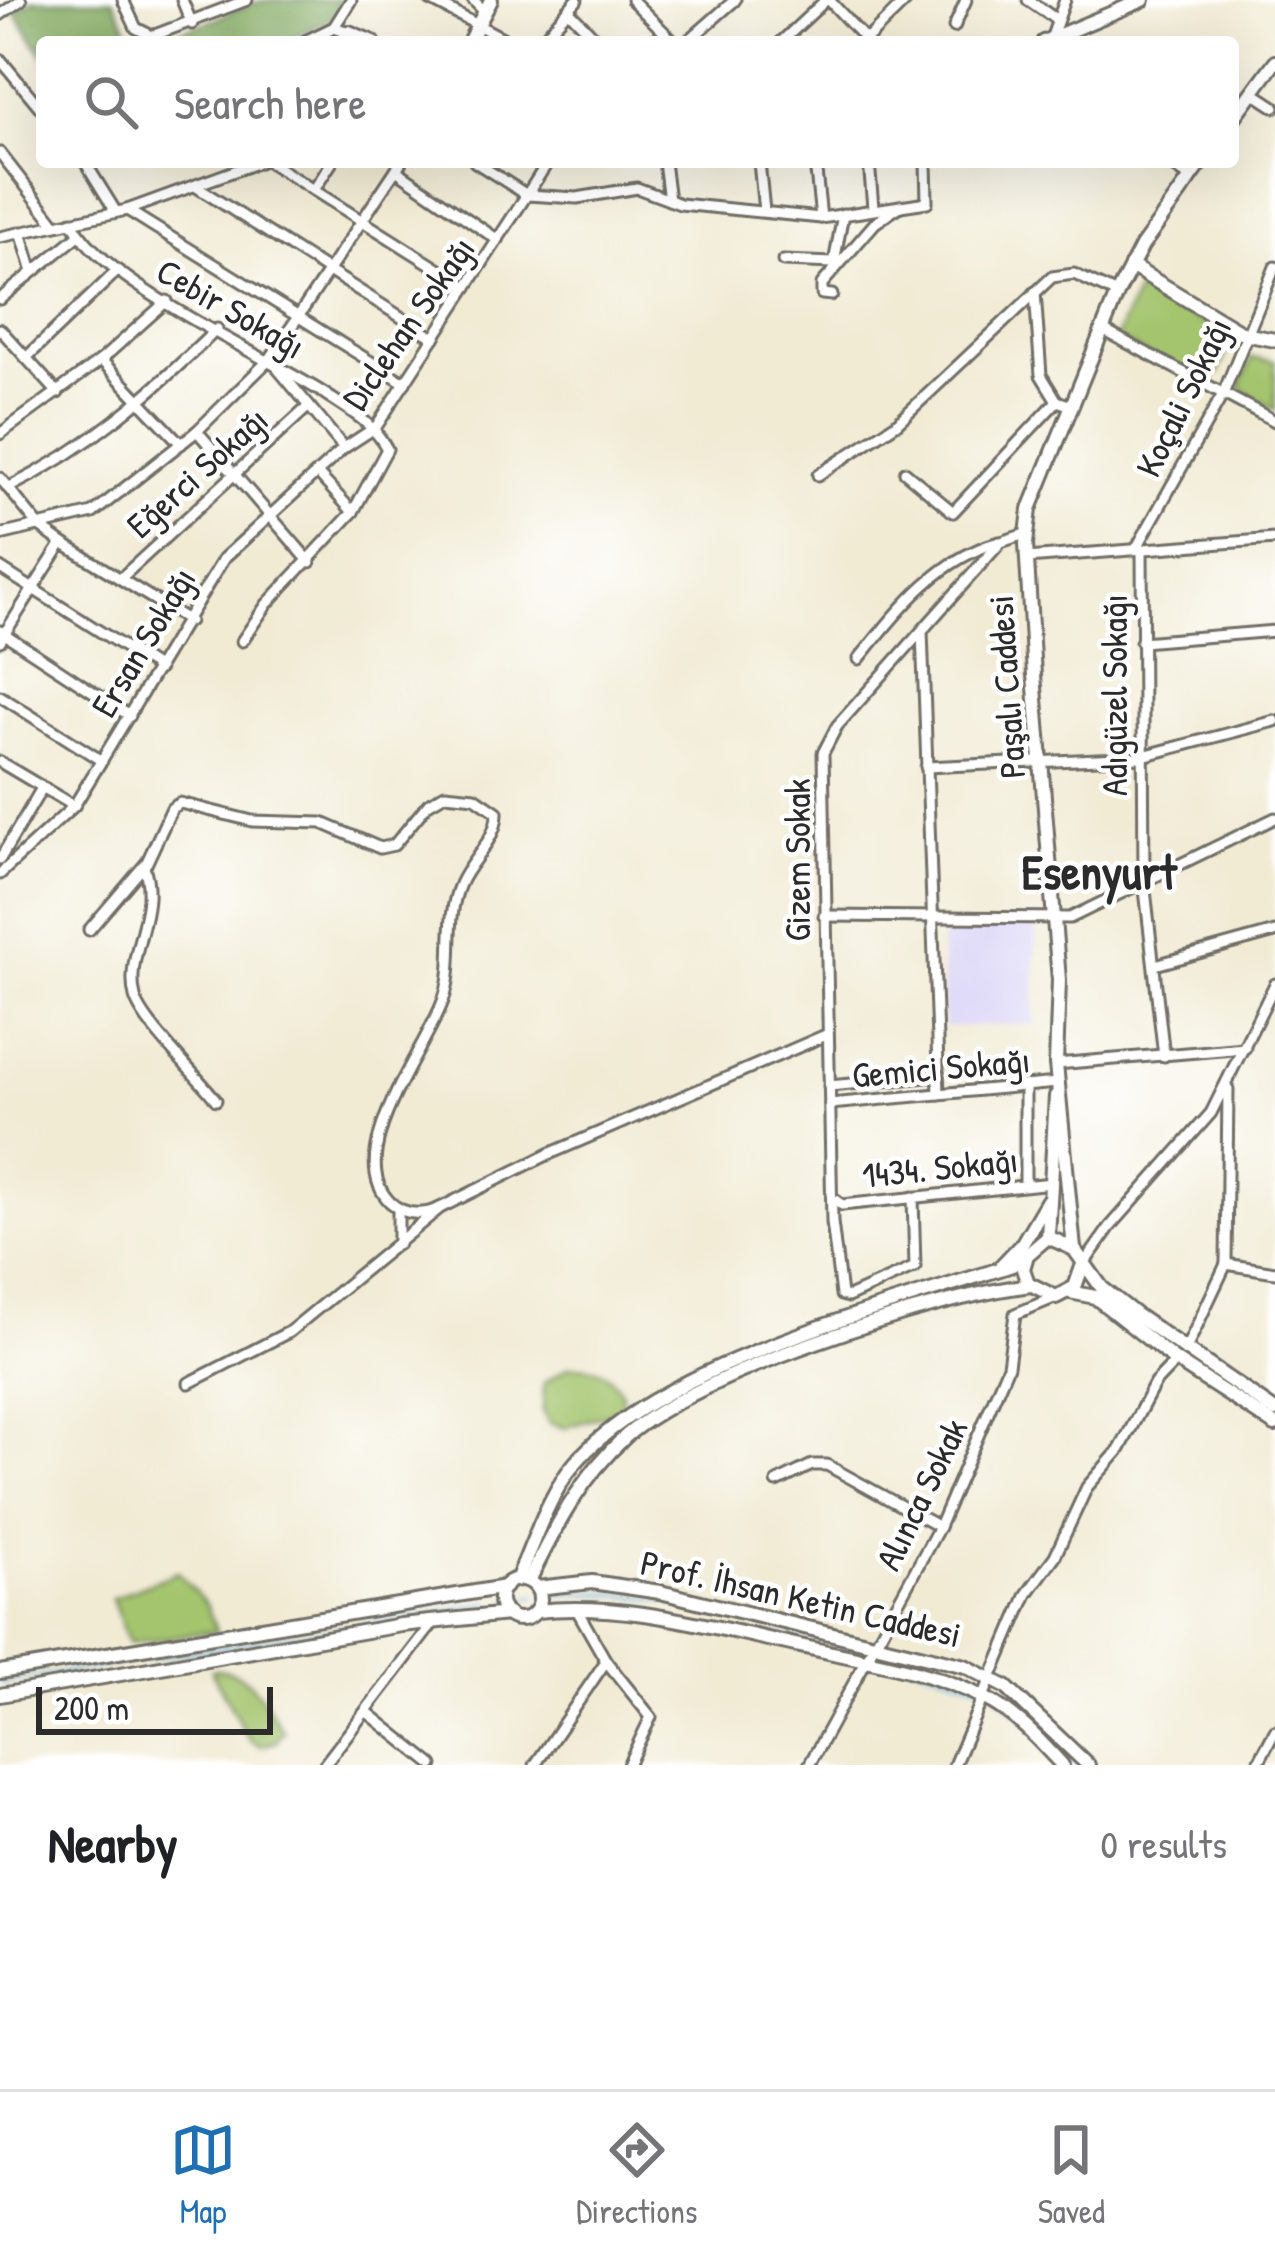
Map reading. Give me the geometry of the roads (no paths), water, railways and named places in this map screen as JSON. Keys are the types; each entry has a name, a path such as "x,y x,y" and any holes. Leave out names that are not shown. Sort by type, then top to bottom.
{"street":[{"path":"0,15 21,0"},
{"path":"123,0 140,33 149,36"},
{"path":"182,0 193,24"},
{"path":"155,36 248,0"},
{"path":"315,36 334,27 351,0"},
{"path":"430,0 481,8 505,36"},
{"path":"545,36 577,0"},
{"path":"694,36 735,0"},
{"path":"788,36 828,0 860,36"},
{"path":"870,36 908,0"},
{"path":"954,27 966,0"},
{"path":"1028,0 1057,20"},
{"path":"1049,36 1065,0"},
{"path":"1057,36 1143,0"},
{"path":"641,3 669,36"},
{"path":"568,10 593,36"},
{"path":"334,27 345,36"},
{"path":"0,59 36,103"},
{"path":"1239,110 1275,62"},
{"path":"1252,92 1275,107"},
{"path":"0,153 56,225"},
{"path":"89,168 121,211 405,383"},
{"path":"0,237 121,211 242,168"},
{"path":"279,168 467,287"},
{"path":"314,190 328,168"},
{"path":"0,535 94,513 197,431 270,359 398,168"},
{"path":"402,168 498,240"},
{"path":"484,168 527,195 577,198 637,188 669,200 821,218 927,202 926,168"},
{"name":"Diclehan Sokağı","path":"344,448 376,428 544,168"},
{"path":"665,168 669,200"},
{"path":"760,168 764,211"},
{"path":"816,168 821,218"},
{"path":"870,168 873,207"},
{"path":"1177,168 1191,178"},
{"name":"Paşalı Caddesi","path":"1075,1250 1065,1116 1056,1064 1059,980 1027,558 1030,509 1063,403 1131,266 1198,168"},
{"path":"195,186 434,338"},
{"path":"832,295 822,294 821,284 875,223 902,205"},
{"path":"783,261 834,263 843,214"},
{"name":"Cebir Sokağı","path":"72,221 79,235 116,272 270,359 376,428"},
{"path":"21,232 33,272"},
{"path":"0,298 79,235"},
{"path":"1131,266 1244,334 1275,340"},
{"name":"Koçali Sokağı","path":"1139,549 1223,394 1275,267"},
{"path":"26,358 116,272"},
{"path":"818,475 896,424 1052,277 1066,272 1117,294"},
{"path":"905,472 952,512 1063,403 1041,375 1035,292"},
{"path":"0,434 101,360 166,301"},
{"path":"0,329 58,393"},
{"path":"8,488 73,455 139,404 217,329"},
{"path":"1101,329 1275,421"},
{"path":"0,349 10,340"},
{"path":"270,359 344,448"},
{"path":"101,360 181,444"},
{"name":"Eğerci Sokağı","path":"121,578 309,406"},
{"path":"242,641 267,604 353,512 387,448 376,428"},
{"path":"197,431 310,562"},
{"name":"Ersan Sokağı","path":"0,874 74,806 224,558 344,448"},
{"path":"318,474 353,512"},
{"path":"0,478 39,526 189,621"},
{"name":"Gizem Sokak","path":"913,1197 915,1267 848,1297 839,1290 826,1035 823,753 837,726 1001,542 1028,533"},
{"path":"1027,558 1275,539"},
{"path":"859,659 907,600 951,563 966,551 1001,542"},
{"path":"62,543 2,636 130,716"},
{"name":"Adıgüzel Sokağı","path":"1139,549 1144,881 1163,1056"},
{"path":"0,568 159,669"},
{"path":"922,630 939,1094"},
{"path":"1141,642 1275,631"},
{"path":"0,696 102,761"},
{"path":"926,766 1139,757 1275,721"},
{"path":"0,762 74,806"},
{"path":"0,859 42,788"},
{"path":"89,931 144,866 172,808 180,803 252,820 322,823 380,848 394,845 428,804 446,794 475,797 494,807 496,826 458,888 442,1002 372,1152 378,1183 397,1208 415,1214 440,1208 548,1154 826,1035"},
{"path":"824,916 1070,917 1275,818"},
{"path":"144,866 150,895 133,992 137,1005 216,1100"},
{"path":"1155,965 1275,932"},
{"path":"998,1291 1015,1314 1063,1295 1109,1227 1211,1113 1273,992"},
{"path":"1056,1064 1245,1048"},
{"path":"829,1086 938,1076"},
{"path":"536,1611 522,1584 568,1472 645,1402 814,1329 997,1270 1048,1238 1058,1083"},
{"name":"Gemici Sokağı","path":"830,1104 1058,1083"},
{"path":"954,1765 1005,1635 1067,1534 1087,1487 1120,1450 1155,1384 1183,1353 1226,1264 1228,1084"},
{"path":"1025,1085 1025,1184"},
{"name":"1434. Sokağı","path":"836,1200 842,1205 1025,1184 1052,1188"},
{"path":"997,1270 1022,1244 1052,1188"},
{"path":"397,1208 398,1244"},
{"path":"189,1383 290,1332 440,1208"},
{"path":"1075,1250 1109,1227"},
{"path":"1048,1238 1075,1250 1082,1267 1102,1288 1275,1425"},
{"path":"1027,1255 1024,1269 1031,1285"},
{"path":"1226,1264 1275,1272"},
{"path":"0,1695 434,1621 508,1615 500,1603 522,1584 583,1481 659,1411 823,1340 998,1291 1031,1285 1095,1298 1275,1411"},
{"name":"Alınca Sokak","path":"809,1765 939,1527 1008,1366 1015,1314"},
{"path":"777,1481 812,1465 826,1465 939,1527"},
{"name":"Prof. İhsan Ketin Caddesi","path":"0,1672 522,1584 592,1582 660,1592 965,1666 1043,1718 1088,1765"},
{"path":"577,1610 606,1660 652,1720 628,1765"},
{"name":"Prof. İhsan Ketin Caddesi","path":"508,1615 523,1618 536,1611 577,1610 693,1621 944,1679 983,1697 1029,1730 1062,1765"},
{"path":"324,1765 434,1621"},
{"path":"535,1765 606,1660"},
{"path":"367,1712 433,1765"},
{"path":"1257,1765 1275,1731"}],"waterway":[{"path":"547,1595 586,1593 666,1602 864,1651"},
{"path":"508,1600 536,1596"},
{"path":"0,1683 490,1603"},
{"path":"882,1655 983,1685"},
{"path":"992,1690 1075,1765"}],"district":[{"name":"Esenyurt","path":"1099,872"}]}
